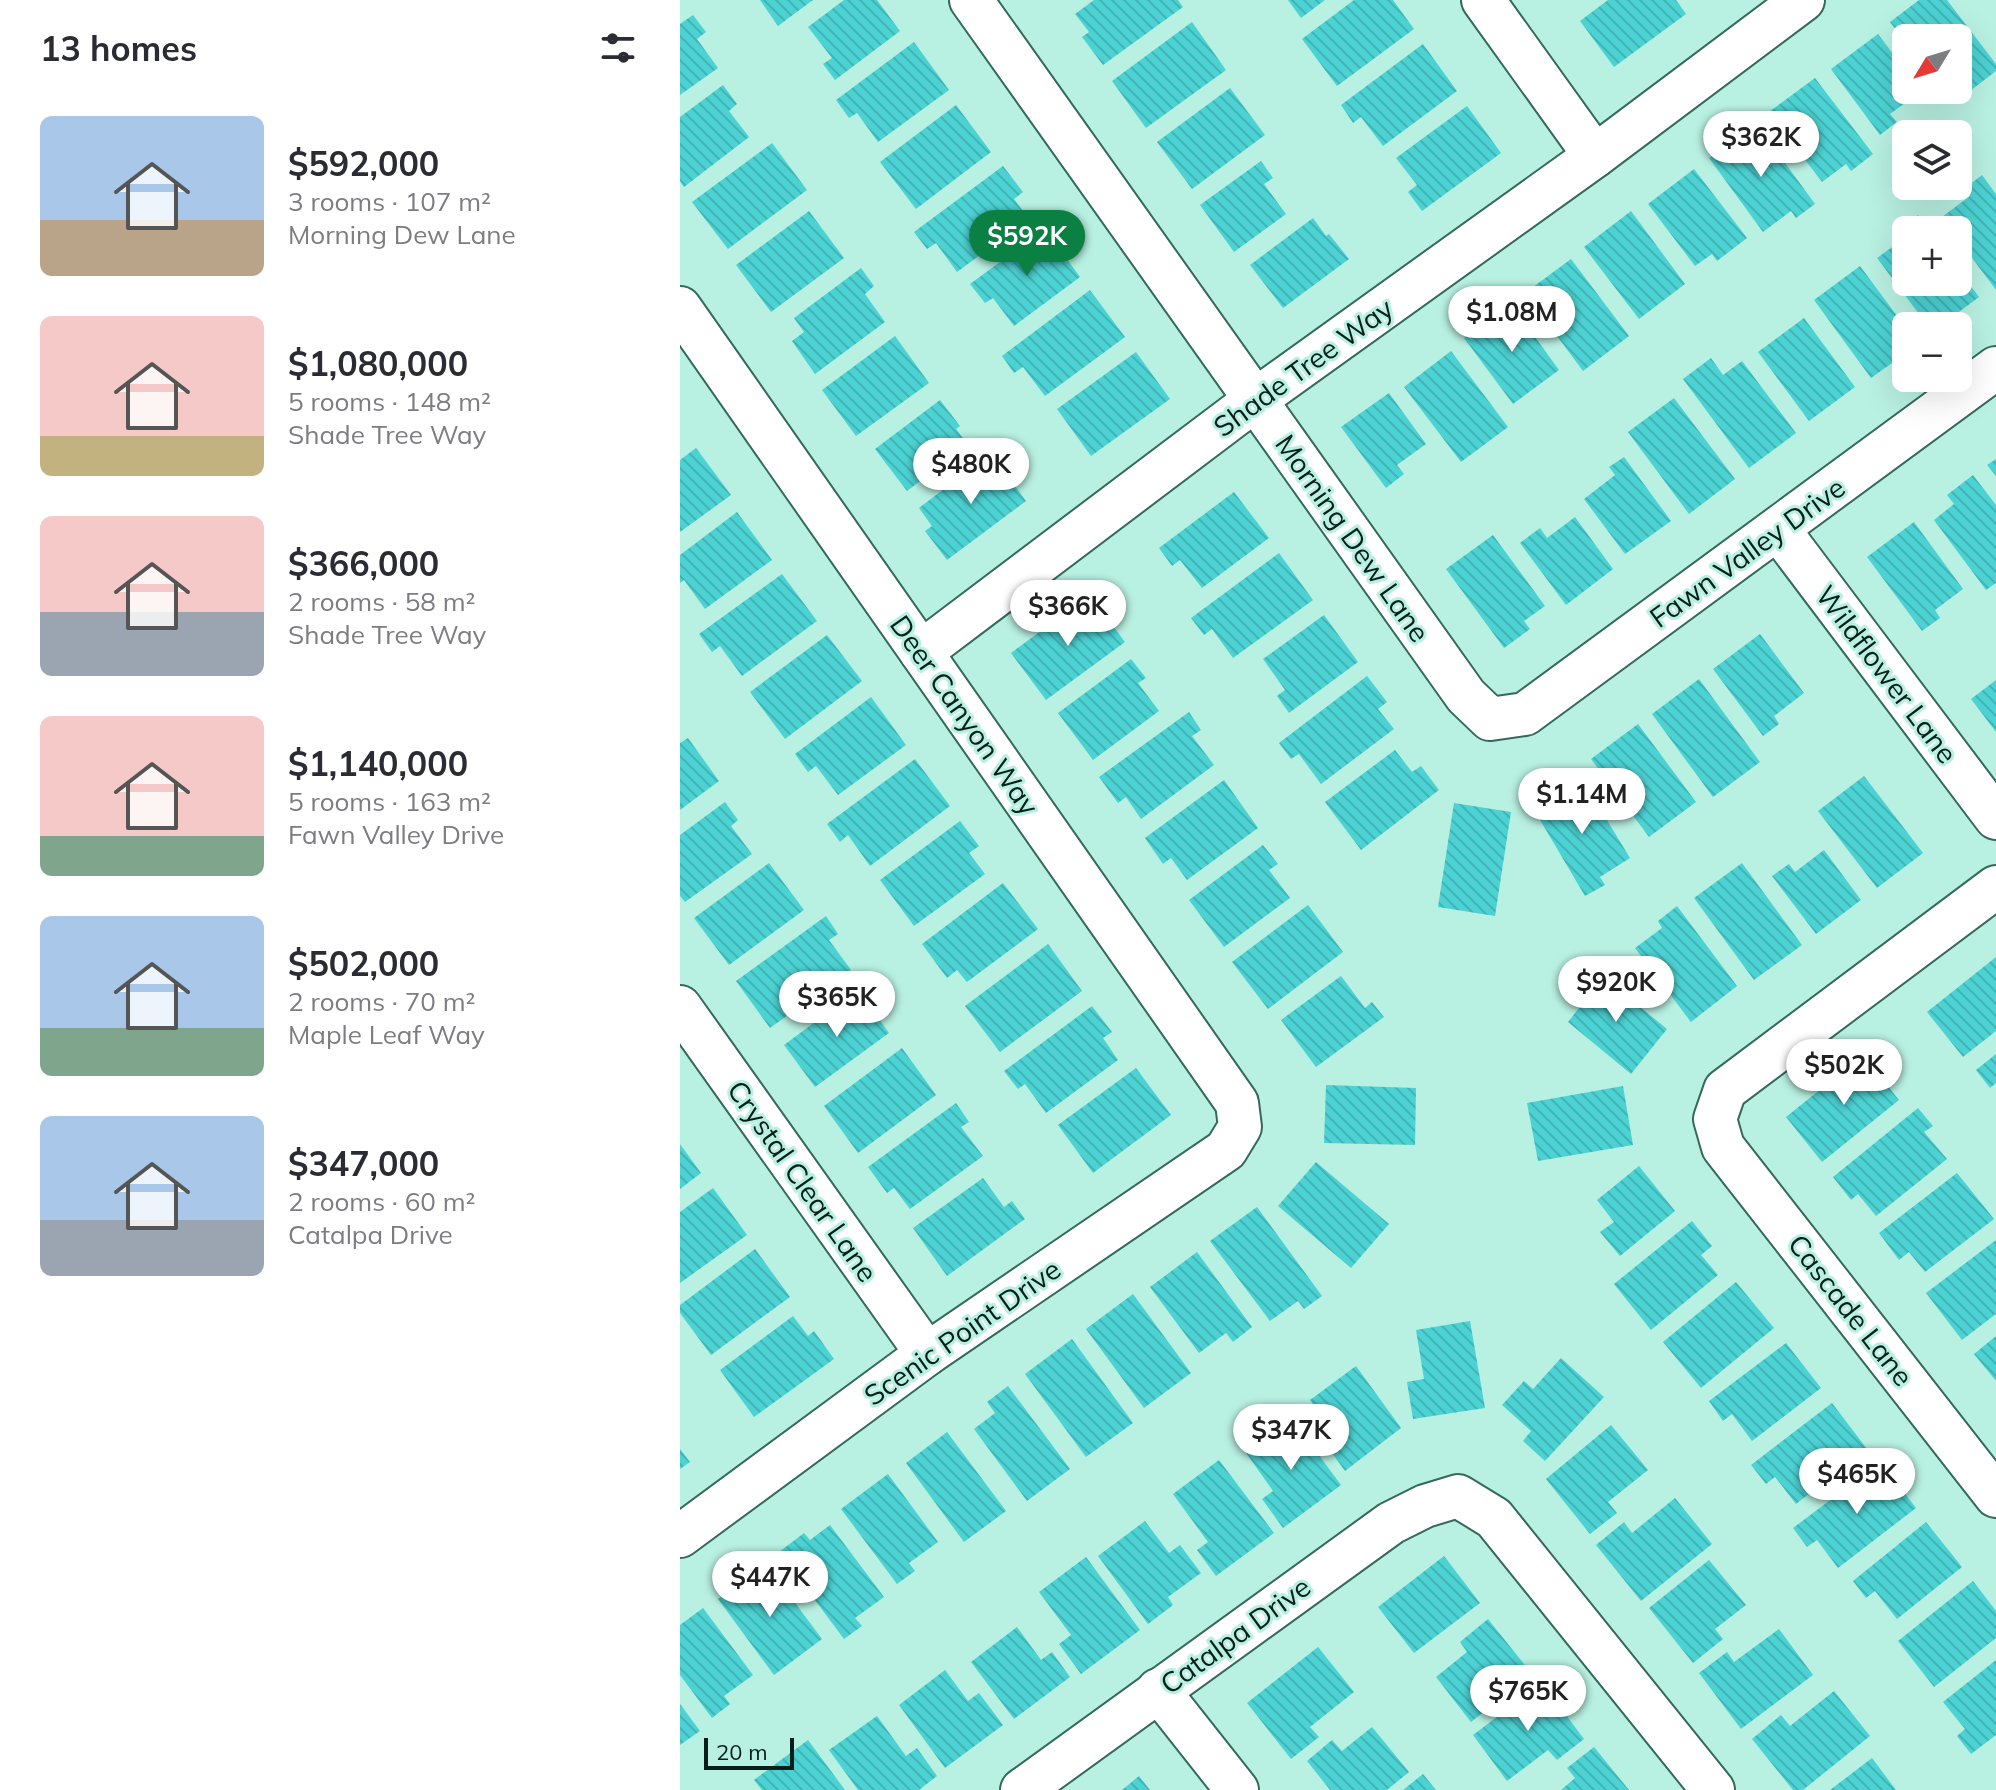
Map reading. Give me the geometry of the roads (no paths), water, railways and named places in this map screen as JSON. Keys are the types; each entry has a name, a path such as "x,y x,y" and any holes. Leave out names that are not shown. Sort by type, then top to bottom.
{"street":[{"name":"Morning Dew Lane","path":"971,0 1466,696 1490,719"},
{"path":"1483,0 1595,156"},
{"name":"Shade Tree Way","path":"921,652 1255,400 1595,156 1803,0"},
{"name":"Deer Canyon Way","path":"680,308 1237,1103 1240,1127"},
{"name":"Fawn Valley Drive","path":"1490,719 1525,714 1996,368"},
{"name":"Wildflower Lane","path":"1778,529 1996,818"},
{"name":"Cascade Lane","path":"1996,887 1725,1090 1715,1119 1723,1147 1996,1496"},
{"name":"Crystal Clear Lane","path":"680,1007 927,1354"},
{"name":"Scenic Point Drive","path":"680,1536 927,1354 1226,1150 1240,1127"},
{"name":"Catalpa Drive","path":"1022,1790 1391,1523 1425,1506 1458,1496 1494,1518 1713,1790"},
{"path":"1158,1690 1237,1790"}]}
